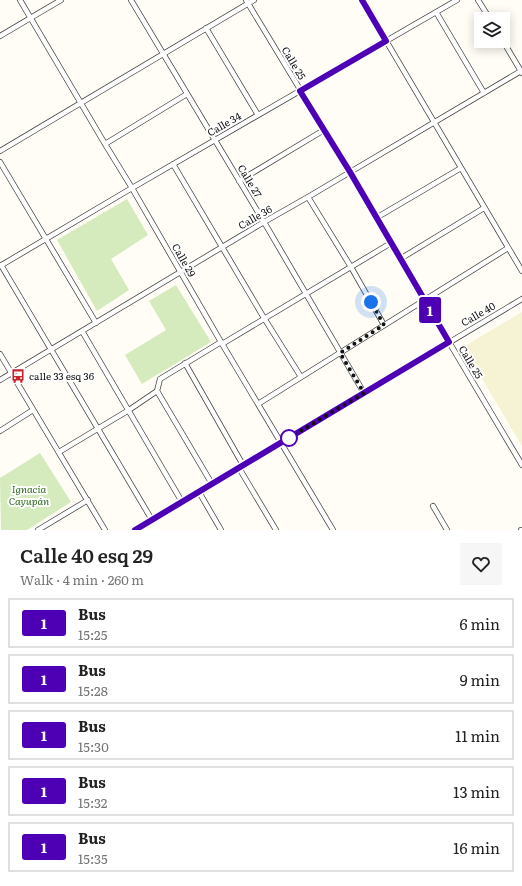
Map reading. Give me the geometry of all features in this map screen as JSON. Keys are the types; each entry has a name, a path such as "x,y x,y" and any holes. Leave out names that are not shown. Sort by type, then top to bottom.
{"street":[{"name":"Calle 29","path":"20,0 104,144 132,188 221,343 333,530"},
{"path":"0,36 61,0"},
{"name":"Calle 27","path":"131,0 364,393"},
{"path":"0,151 247,2 254,0"},
{"path":"362,0 522,271"},
{"name":"Calle 34","path":"1,266 214,140 457,0"},
{"path":"478,0 486,12"},
{"name":"Calle 25","path":"247,2 350,172 522,465"},
{"path":"436,12 484,93"},
{"path":"206,28 258,115"},
{"path":"507,48 522,72"},
{"name":"Calle 36","path":"0,380 264,222 522,72"},
{"path":"104,144 187,94"},
{"path":"239,181 324,130"},
{"path":"0,162 96,323"},
{"path":"173,164 301,378"},
{"path":"376,218 461,168"},
{"path":"308,197 351,267 384,325"},
{"path":"400,258 484,208"},
{"path":"59,452 129,410 157,391 160,379 185,363 306,294 391,243"},
{"path":"258,404 508,248"},
{"path":"1,266 152,520"},
{"name":"Calle 40","path":"135,530 522,299"},
{"path":"82,331 182,502"},
{"path":"0,354 105,530"},
{"path":"185,363 244,465"},
{"path":"157,391 212,484"},
{"path":"0,431 33,410"},
{"path":"238,468 276,530"},
{"path":"198,492 221,530"},
{"path":"38,530 88,500"},
{"path":"433,506 447,530"}],"shaded area":[{"path":"522,312 522,446 463,347"}],"green space":[{"path":"127,199 148,235 111,259 129,290 97,311 57,240"},
{"path":"176,285 211,342 142,384 125,355 166,330 149,301"},
{"name":"Ignacia Cayupán","path":"40,453 71,502 27,530 1,530 0,478"}],"bus line":[{"name":"1","path":"135,530 449,342 350,172 300,91 386,41 362,0"}],"place":[{"name":"calle 33 esq 36","path":"18,376"}],"route":[{"path":"289,438 364,393 340,353 384,325 371,302"}]}
